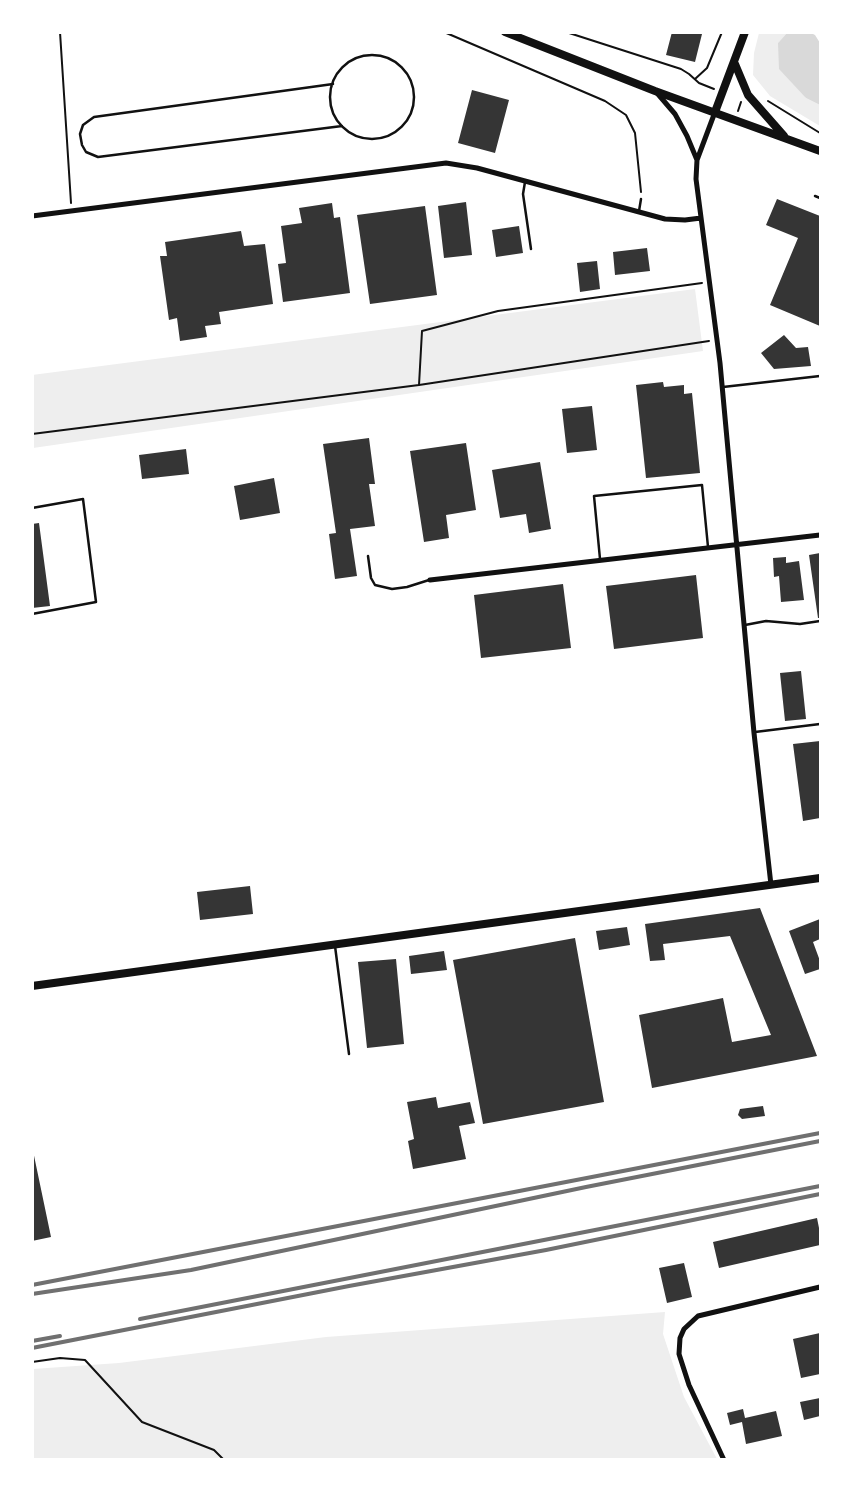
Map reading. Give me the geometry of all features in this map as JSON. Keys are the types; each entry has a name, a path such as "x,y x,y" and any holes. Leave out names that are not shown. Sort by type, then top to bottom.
{"main road":[{"path":"505,32 655,91 820,151"},
{"path":"715,112 724,93 745,32"},
{"path":"734,64 748,94 785,138"},
{"path":"32,986 820,878"}],"street":[{"path":"655,91 675,114 687,136 696,160 696,179 723,387 754,732 771,885"},
{"path":"696,160 715,112"},
{"path":"32,216 446,163 477,168 526,180 665,219 685,220 701,218"},
{"path":"430,580 820,535"},
{"path":"724,1460 689,1385 681,1361 679,1354 680,1338 684,1329 698,1316 820,1287"}],"lane":[{"path":"374,55 387,58 399,64 408,74 415,100 412,113 394,133 381,138 367,139 354,134 342,126 336,117 330,95 339,72 348,63 361,57 374,55"},
{"path":"333,84 94,116 83,124 80,134 82,145 86,152 98,157 342,126"},
{"path":"526,180 522,194 531,249"},
{"path":"816,196 820,198"},
{"path":"639,212 641,199"},
{"path":"723,387 820,376"},
{"path":"600,561 594,496 702,485 708,549"},
{"path":"32,508 84,499 96,602 32,614"},
{"path":"368,556 371,578 375,585 392,589 407,587 430,580"},
{"path":"744,625 766,621 800,624 820,621"},
{"path":"754,732 820,724"},
{"path":"335,945 349,1054"}],"path":[{"path":"60,32 71,211"},
{"path":"444,32 605,101 626,115 632,124 636,139 641,199"},
{"path":"566,32 681,69 699,83 724,93"},
{"path":"695,80 708,68 722,32"},
{"path":"735,120 742,99"},
{"path":"419,386 422,331 498,311 709,282"},
{"path":"32,434 419,386 717,340"},
{"path":"32,1362 60,1358 85,1360 142,1422 214,1450 224,1460"}],"shaded area":[{"path":"809,32 815,35 820,43 820,105 806,98 779,69 778,43 787,33"},
{"path":"759,33 787,33 778,43 806,98 820,105 820,126 770,96 753,75 754,53"},
{"path":"695,289 703,351 33,448 32,375"},
{"path":"665,1312 663,1334 684,1397 717,1459 33,1460 33,1369 119,1363 326,1337"}],"building":[{"path":"672,32 702,34 695,62 666,55"},
{"path":"472,90 509,100 495,153 458,143"},
{"path":"777,199 820,216 820,326 770,305 798,238 766,225"},
{"path":"466,202 472,255 444,258 438,206"},
{"path":"332,203 334,218 340,217 350,293 283,302 278,264 286,263 281,226 302,223 299,208"},
{"path":"425,206 437,295 370,304 357,215"},
{"path":"519,226 523,253 496,257 492,230"},
{"path":"241,231 244,246 265,244 273,304 219,312 221,324 205,326 207,337 180,341 177,318 169,320 160,256 167,256 165,242"},
{"path":"647,248 650,271 615,275 613,252"},
{"path":"597,261 600,289 580,292 577,263"},
{"path":"784,335 796,348 808,347 811,366 774,369 761,353"},
{"path":"663,382 664,387 684,385 684,394 692,393 700,473 646,478 636,385"},
{"path":"592,406 597,450 567,453 562,409"},
{"path":"369,438 375,484 369,484 375,526 350,529 357,576 335,579 329,534 336,533 323,444"},
{"path":"466,443 476,510 446,515 449,538 424,542 410,451"},
{"path":"186,449 189,474 142,479 139,455"},
{"path":"540,462 551,529 529,533 526,514 500,518 492,470"},
{"path":"274,478 280,513 240,520 234,486"},
{"path":"39,523 50,606 32,608 32,524"},
{"path":"820,553 820,618 818,618 809,555"},
{"path":"786,557 786,563 799,561 804,600 781,602 779,576 774,577 773,558"},
{"path":"696,575 703,638 614,649 606,586"},
{"path":"563,584 571,648 481,658 474,595"},
{"path":"801,671 806,719 785,721 780,673"},
{"path":"820,741 820,818 803,821 793,744"},
{"path":"250,886 253,914 200,920 197,892"},
{"path":"760,908 817,1056 652,1088 639,1015 723,998 732,1042 771,1035 730,936 663,944 665,960 650,961 645,924"},
{"path":"820,919 820,939 813,942 820,961 820,969 805,974 789,931"},
{"path":"627,927 630,945 599,950 596,931"},
{"path":"575,938 604,1102 483,1124 453,960"},
{"path":"444,951 447,970 411,974 409,956"},
{"path":"396,959 404,1044 367,1048 358,962"},
{"path":"436,1097 438,1108 470,1102 475,1123 459,1126 466,1159 413,1169 408,1141 414,1139 407,1102"},
{"path":"763,1106 765,1116 742,1119 738,1115 740,1109"},
{"path":"32,1146 51,1237 32,1241"},
{"path":"817,1218 820,1245 719,1268 713,1242"},
{"path":"684,1263 692,1297 667,1303 659,1268"},
{"path":"820,1333 820,1374 801,1378 793,1339"},
{"path":"820,1398 820,1416 804,1420 800,1402"},
{"path":"743,1409 745,1418 776,1411 782,1436 746,1444 742,1422 730,1425 727,1413"}],"railway":[{"path":"32,1285 820,1133"},
{"path":"32,1294 191,1270 586,1187 820,1141"},
{"path":"140,1319 820,1186"},
{"path":"32,1348 349,1286 546,1250 820,1194"},
{"path":"32,1341 60,1336"}]}
